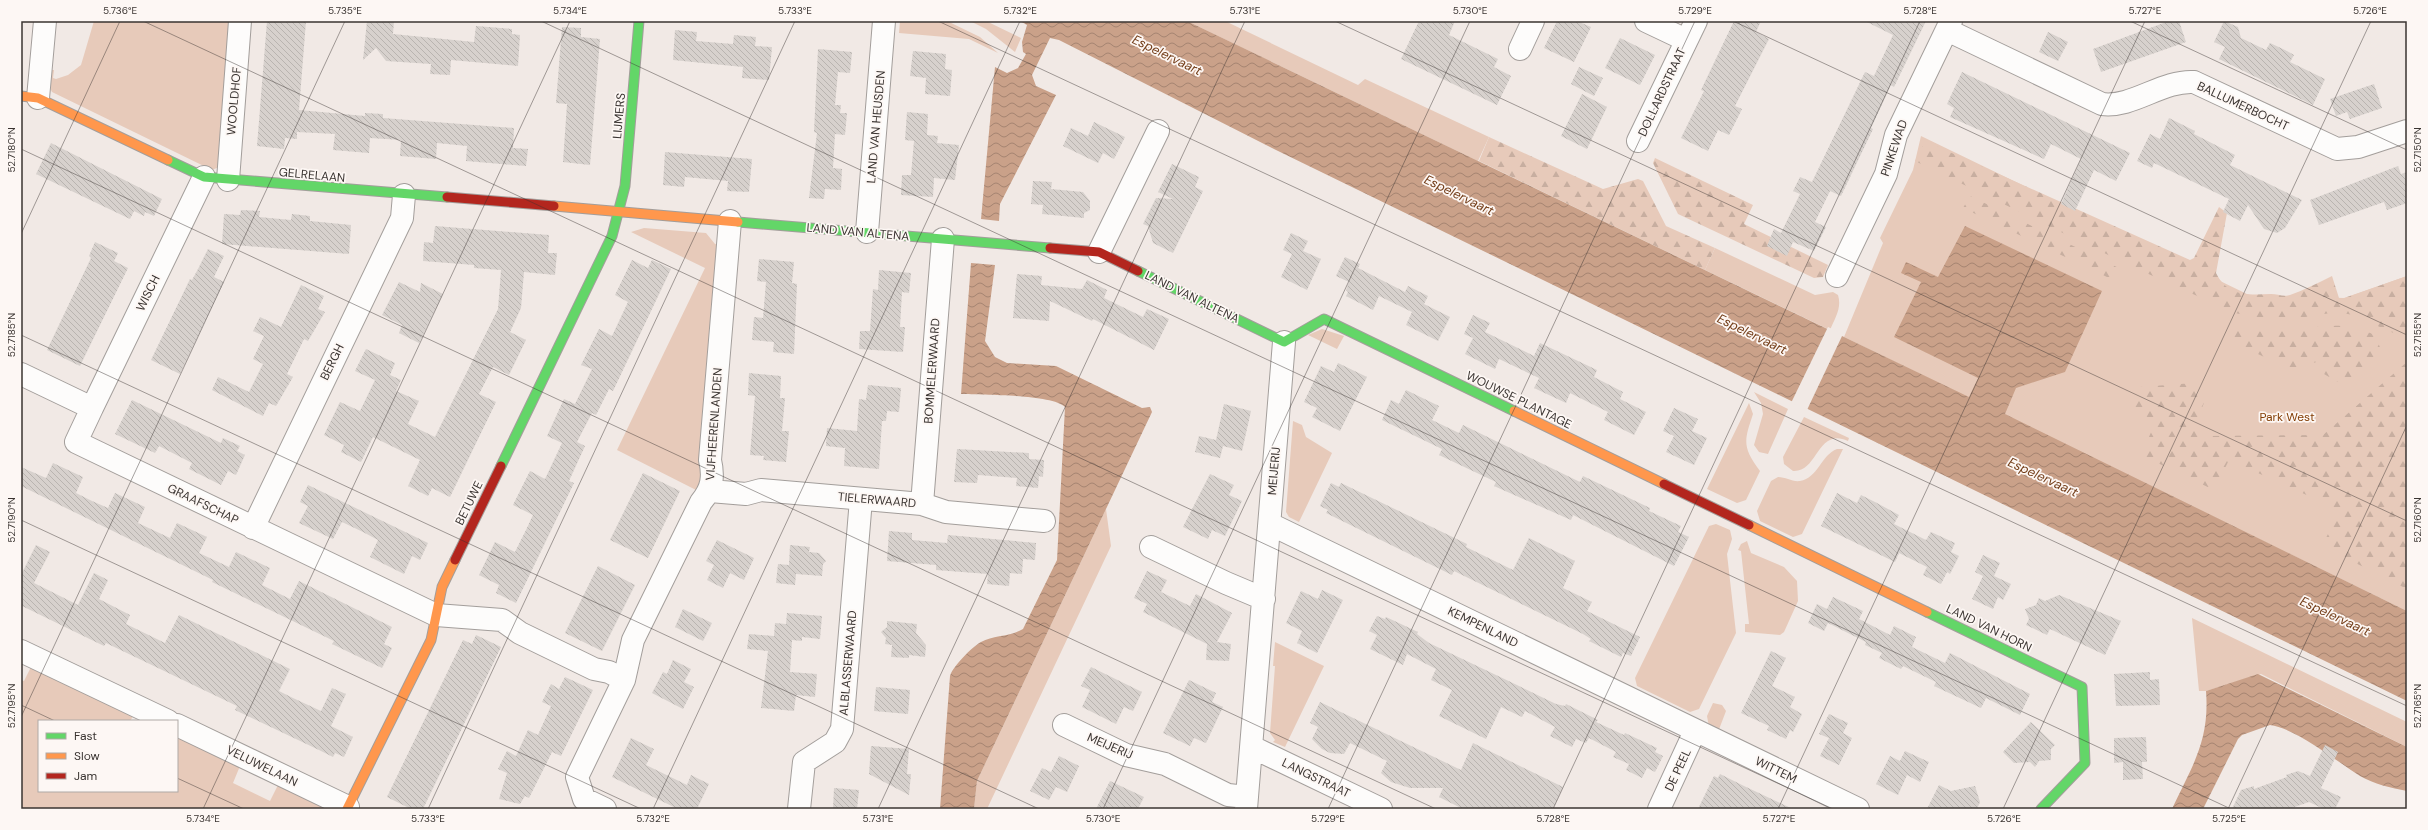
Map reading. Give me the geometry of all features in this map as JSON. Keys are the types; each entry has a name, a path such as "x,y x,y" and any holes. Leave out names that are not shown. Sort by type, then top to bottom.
{"street":[{"path":"29,97 45,21"},
{"name":"WOOLDHOF","path":"228,180 240,21"},
{"name":"LIJMERS","path":"618,212 625,186 640,21"},
{"name":"LAND VAN HEUSDEN","path":"867,232 884,21"},
{"path":"1520,49 1533,21"},
{"path":"1646,21 1686,40"},
{"name":"DOLLARDSTRAAT","path":"1638,141 1696,21"},
{"name":"BALLUMERBOCHT","path":"1949,25 2102,104 2125,101 2181,83 2194,82 2337,149 2358,147 2407,131"},
{"name":"PINKEWAD","path":"1836,276 1886,174 1896,135 1949,25"},
{"name":"GELRELAAN","path":"29,97 204,177 618,212"},
{"path":"1099,252 1158,131"},
{"name":"WISCH","path":"92,408 204,177"},
{"name":"BERGH","path":"253,528 402,218 404,195"},
{"name":"LAND VAN ALTENA","path":"618,212 1099,252 1284,342"},
{"name":"BETUWE","path":"347,808 430,640 442,587 612,236 618,212"},
{"name":"VIJFHEERENLANDEN","path":"605,809 584,799 577,777 624,680 633,640 701,502 710,491 712,470 710,460 730,221"},
{"name":"BOMMELERWAARD","path":"922,504 943,238"},
{"name":"WOUWSE PLANTAGE","path":"1284,342 1324,319 1760,530"},
{"name":"MEIJERIJ","path":"1064,726 1126,755 1165,764 1247,803 1284,342"},
{"path":"21,374 92,408"},
{"name":"GRAAFSCHAP","path":"92,408 76,442 436,615"},
{"name":"TIELERWAARD","path":"710,491 746,494 761,490 922,504 946,512 1044,521"},
{"name":"ALBLASSERWAARD","path":"799,809 804,762 835,742 842,728 861,499"},
{"name":"KEMPENLAND","path":"1270,524 1695,731"},
{"name":"LAND VAN HORN","path":"1760,530 2082,687 2084,763 2041,809"},
{"path":"1151,547 1226,583 1264,599"},
{"path":"436,615 502,620 520,633 594,669 609,672 624,680"},
{"path":"21,651 166,720"},
{"name":"VELUWELAAN","path":"178,725 347,808"},
{"name":"DE PEEL","path":"1659,809 1695,731"},
{"name":"WITTEM","path":"1695,731 1858,809"},
{"name":"LANGSTRAAT","path":"1252,747 1381,809"}],"green space":[{"path":"94,21 232,21 228,40 220,142 224,148 219,167 212,170 52,92 50,88 49,70 54,70 53,78 56,79 68,75 81,65"},
{"path":"900,21 947,21 980,37 998,53 969,39 899,33"},
{"path":"970,21 986,21 1021,38 1015,52 986,29"},
{"path":"1187,21 1225,21 1358,85 1365,79 1489,137 1478,161"},
{"name":"Park West","path":"1921,136 2251,296 2345,298 2407,276 2407,611 1844,337 1883,243 1880,238 1913,170"},
{"path":"1489,137 1603,189 1638,179 1643,181 1666,226 1715,248 1705,270 1479,161"},
{"path":"1925,141 2190,260 2194,258 2219,207 2227,213 2216,273 2226,287 2239,293 2287,296 2306,289 2332,276 2339,298 2344,298 2407,276 2407,339 2353,315 2337,312 2286,320 2263,319 2235,313 2133,267 1915,161"},
{"path":"1655,158 1753,205 1744,224 1828,265 1823,277 1814,278 1678,214 1653,163"},
{"path":"1970,196 2127,272 2113,278 2107,277 1963,208"},
{"path":"644,228 706,233 715,244 721,245 700,492 617,450 705,268 631,232"},
{"path":"1715,248 1815,295 1833,292 1838,295 1839,309 1830,330 1705,270"},
{"path":"2237,326 2264,332 2329,326 2351,327 2375,335 2383,355 2343,385 2324,374 2326,359 2291,370 2231,341"},
{"path":"1322,329 1344,336 1337,349 1308,335"},
{"path":"2407,362 2407,424 2403,429 2407,446 2407,589 2322,546 2340,510 2229,460 2214,490 2141,455 2156,421 2130,409 2140,387 2194,383 2204,403 2193,429 2205,436 2323,435"},
{"path":"1754,392 1788,409 1768,454 1759,452 1754,445 1763,414 1761,403"},
{"path":"1749,403 1753,414 1746,444 1750,456 1760,471 1746,500 1737,503 1707,489"},
{"path":"1804,417 1849,438 1848,441 1838,438 1830,440 1824,445 1808,465 1801,470 1793,471 1784,464 1783,457"},
{"path":"1293,421 1302,425 1306,437 1332,453 1299,522 1289,517 1286,512"},
{"path":"1837,449 1843,449 1802,534 1793,537 1760,521 1757,511 1771,481 1778,477 1797,481 1806,479 1811,476 1827,456"},
{"path":"1106,509 1111,546 987,809 974,809 977,781"},
{"path":"1716,524 1730,530 1732,539 1727,554 1736,633 1699,709 1690,712 1637,686 1635,678 1709,526"},
{"path":"1747,541 1751,553 1784,567 1797,581 1798,601 1784,632 1780,635 1745,632 1745,624 1749,624 1741,551 1738,550 1741,544"},
{"path":"2192,618 2407,722 2407,747 2261,674 2206,691 2199,691"},
{"path":"1275,642 1324,666 1285,747 1273,742 1275,740 1270,733 1275,666 1273,666"},
{"path":"32,665 134,715 131,720 38,720 38,792 178,792 178,736 240,766 233,783 270,801 278,785 326,809 21,809 21,680 24,681"},
{"path":"1713,703 1722,705 1726,711 1718,732 1709,727 1707,716"}],"water":[{"name":"Espelervaart","path":"1020,21 1187,21 1969,397 1978,378 1894,337 1921,282 1901,273 1906,262 1938,277 1965,226 2102,291 2065,372 2016,388 2005,414 2407,611 2407,701 1276,150 1059,40 1050,38 1032,75 1036,86 1056,95 1000,204 999,221 981,219 995,67 1007,73 1018,68 1026,54 1023,52 1022,42 1027,25"},
{"path":"971,263 995,265 985,341 995,357 1007,363 1056,366 1142,408 1150,407 1152,412 977,781 974,809 940,809 950,676 963,657 981,642 991,638 1018,632 1023,629 1057,560 1065,407 1058,403 1032,397 961,394"},
{"path":"2258,674 2407,747 2407,791 2395,789 2365,779 2292,732 2270,725 2242,735 2238,739 2203,809 2172,809 2198,753 2207,709 2206,691"}],"pier":[{"path":"1828,327 1843,334 1807,410 1791,403"}],"building":[{"path":"267,21 306,21 299,110 365,116 365,113 383,114 383,118 514,128 513,148 528,149 526,166 466,161 467,146 437,143 436,159 400,156 401,140 370,138 369,153 333,150 335,134 297,132 297,139 285,138 284,149 257,146"},
{"path":"367,21 394,21 393,34 474,42 476,26 512,29 512,34 520,35 518,66 451,60 450,75 430,74 431,64 386,61 376,48 363,60"},
{"path":"1419,21 1455,21 1449,35 1498,59 1494,67 1511,76 1497,105 1401,59"},
{"path":"1557,21 1577,21 1591,27 1574,62 1544,48"},
{"path":"1734,21 1761,21 1756,32 1769,39 1735,106 1742,109 1729,135 1718,130 1708,151 1681,138 1704,91 1701,90"},
{"path":"1865,21 1926,21 1894,87 1891,85 1871,128 1873,129 1841,196 1830,191 1815,222 1826,227 1814,251 1793,242 1787,256 1767,246 1774,229 1781,233 1800,194 1793,191 1800,177 1812,182 1865,72 1874,76 1893,35"},
{"path":"2169,21 2179,21 2186,42 2101,72 2093,49"},
{"path":"2224,21 2238,27 2241,38 2266,50 2270,43 2285,50 2294,55 2290,62 2325,79 2313,105 2219,59 2225,47 2214,42"},
{"path":"562,27 581,28 581,37 600,39 590,165 563,162 567,104 556,103"},
{"path":"675,30 697,32 696,41 733,44 734,35 756,37 755,46 772,47 769,80 742,78 743,67 673,60"},
{"path":"2048,32 2068,42 2058,61 2039,52"},
{"path":"1620,38 1655,55 1640,85 1605,68"},
{"path":"818,49 852,52 850,73 838,72 835,105 841,105 840,113 847,113 845,135 835,134 833,168 842,169 841,190 825,189 824,199 809,198 817,133 814,132"},
{"path":"913,51 946,54 945,69 952,70 950,96 925,94 926,78 910,76"},
{"path":"1579,67 1603,78 1594,96 1571,84"},
{"path":"1962,72 2130,153 2116,181 2094,170 2075,211 2061,204 2081,159 2051,144 2044,159 1950,117 1954,108 1947,104"},
{"path":"2374,84 2382,108 2350,119 2347,112 2336,116 2330,99"},
{"path":"1582,94 1607,107 1587,149 1561,136"},
{"path":"907,112 928,114 927,135 938,136 937,143 959,145 955,180 934,178 933,197 901,195 902,175 911,175 914,141 905,140"},
{"path":"2169,118 2195,131 2194,134 2235,155 2230,165 2302,200 2285,228 2277,233 2264,229 2248,205 2240,221 2223,212 2229,199 2154,163 2152,168 2137,161 2150,134 2160,139"},
{"path":"1094,122 1125,137 1114,159 1103,153 1098,163 1063,146 1071,128 1088,136"},
{"path":"51,143 162,199 154,216 145,212 144,216 134,211 130,219 36,174"},
{"path":"665,152 752,159 749,192 727,191 728,181 685,177 684,187 663,185"},
{"path":"1172,164 1199,177 1195,187 1203,191 1173,253 1153,243 1148,226 1143,224 1156,198 1173,199 1158,192"},
{"path":"2398,166 2401,174 2407,172 2407,203 2387,210 2384,202 2319,225 2310,200"},
{"path":"1033,181 1052,182 1051,189 1083,192 1090,201 1090,210 1084,213 1084,218 1042,214 1043,205 1031,204"},
{"path":"241,210 260,211 259,217 291,220 292,214 310,216 310,221 351,225 349,254 222,244 224,214 240,215"},
{"path":"435,226 549,235 548,253 557,253 555,275 524,272 521,308 510,332 526,340 509,375 493,367 479,394 496,402 450,497 432,488 428,496 408,486 420,460 373,437 361,462 341,452 344,445 324,435 340,402 360,411 375,380 355,371 366,349 395,363 390,375 401,380 396,391 419,401 408,424 435,437 498,309 501,270 474,268 474,265 423,261 424,242 433,243"},
{"path":"1291,233 1308,241 1303,251 1321,259 1307,290 1281,277 1292,254 1283,250"},
{"path":"95,242 118,253 114,261 128,268 80,366 47,350 91,258 89,256"},
{"path":"208,249 224,256 214,277 224,282 180,374 151,360 190,279 192,280"},
{"path":"1345,257 1360,264 1358,268 1405,292 1408,286 1428,296 1424,304 1450,317 1438,341 1406,325 1412,312 1379,296 1373,310 1346,296 1348,292 1346,290 1349,282 1336,276"},
{"path":"759,259 794,262 792,283 797,284 794,354 773,352 774,342 752,340 754,317 763,318 766,282 757,281"},
{"path":"632,260 648,268 652,260 671,269 613,391 609,389 596,415 592,413 577,442 585,446 569,481 574,483 516,603 496,593 499,585 479,575 495,542 515,552 526,530 533,515 513,505 530,471 545,479 562,443 547,436 564,399 575,404 592,369 581,365 599,329 612,336 628,302 615,295"},
{"path":"879,270 911,273 909,293 902,292 900,327 905,327 903,352 859,349 860,331 870,331 873,289 878,290"},
{"path":"1017,274 1042,276 1041,285 1082,289 1087,280 1107,290 1104,298 1143,317 1147,309 1169,319 1154,350 1093,319 1092,321 1050,301 1049,321 1013,318"},
{"path":"399,282 420,292 421,283 443,294 419,343 399,333 402,325 382,315"},
{"path":"301,285 324,296 318,309 325,312 308,341 304,339 287,374 293,377 276,406 269,403 263,416 212,390 218,377 249,392 263,364 253,359 264,336 253,331 260,317 281,327"},
{"path":"1473,315 1490,323 1485,332 1534,356 1540,343 1597,370 1594,377 1623,392 1620,399 1646,412 1634,435 1604,420 1608,412 1570,393 1566,403 1534,388 1539,378 1499,359 1495,369 1465,354 1473,338 1464,334"},
{"path":"1338,363 1367,377 1340,431 1312,417 1317,408 1304,402 1321,366 1334,372"},
{"path":"749,373 781,376 780,398 785,398 782,431 789,431 786,462 763,460 764,456 750,455 755,396 748,395"},
{"path":"868,385 901,388 899,412 887,411 886,421 882,421 879,469 844,466 845,448 826,446 827,428 857,431 859,399 866,400"},
{"path":"1406,390 1439,406 1432,420 1459,433 1463,425 1580,482 1583,476 1650,508 1649,511 1681,526 1678,532 1689,537 1674,566 1573,515 1571,520 1494,486 1496,482 1439,455 1442,449 1382,420 1391,400 1399,404"},
{"path":"132,400 221,443 223,438 240,446 237,451 245,455 236,475 228,471 221,485 189,469 192,463 159,446 155,453 115,434"},
{"path":"1224,404 1251,411 1242,451 1223,446 1220,458 1195,452 1199,436 1216,440"},
{"path":"1674,408 1698,419 1692,431 1707,438 1694,465 1666,452 1674,436 1663,431"},
{"path":"957,449 1029,453 1029,459 1044,460 1043,477 1039,476 1038,488 1016,486 1017,478 978,475 977,483 954,482"},
{"path":"53,463 83,477 76,493 92,501 108,508 115,493 145,507 138,523 170,538 177,523 207,537 199,553 229,567 236,552 270,568 262,585 290,599 299,581 392,627 384,644 392,648 382,668 332,644 334,641 212,582 213,580 21,486 21,467 46,478"},
{"path":"643,473 680,491 648,558 610,540"},
{"path":"1210,474 1234,485 1229,495 1242,501 1225,536 1212,530 1208,539 1183,527"},
{"path":"1331,483 1339,487 1341,483 1467,544 1466,547 1513,570 1529,538 1575,561 1563,588 1592,602 1587,611 1640,637 1631,656 1623,653 1621,657 1589,641 1591,639 1583,634 1454,571 1452,575 1326,513 1328,510 1320,506"},
{"path":"308,485 428,543 420,560 412,556 404,574 370,557 378,540 363,532 342,522 333,539 299,523 308,506 300,502"},
{"path":"1837,493 1857,503 1861,495 1875,502 1899,515 1894,524 1926,540 1931,532 1955,543 1951,552 1959,556 1950,574 1947,572 1941,584 1923,575 1927,567 1899,553 1895,562 1821,526"},
{"path":"889,531 912,533 912,540 947,543 948,535 1036,543 1035,560 1023,559 1022,574 1010,573 1009,586 987,584 988,574 936,570 936,565 887,561"},
{"path":"717,540 754,558 744,580 730,573 723,588 707,580 714,565 706,561"},
{"path":"36,545 50,552 34,583 78,605 94,573 108,580 99,599 130,615 126,624 165,643 179,615 290,669 279,691 293,698 321,711 332,688 346,694 331,726 353,737 344,757 335,753 333,757 235,710 237,706 106,643 104,646 22,606 21,609 21,575"},
{"path":"790,545 810,547 809,552 819,553 826,561 823,564 822,576 796,574 795,585 776,583 778,564 789,565"},
{"path":"1983,555 2000,563 1994,576 2011,584 2003,600 1998,597 1993,609 1972,599 1983,576 1975,572"},
{"path":"598,566 635,585 602,651 565,633"},
{"path":"1147,571 1167,580 1161,592 1190,606 1196,594 1232,613 1217,642 1231,644 1229,661 1206,660 1207,644 1143,612 1147,604 1134,598"},
{"path":"1322,590 1343,600 1317,653 1297,643 1302,631 1286,623 1301,591 1318,599"},
{"path":"2059,595 2121,621 2105,655 2050,629 2047,635 2026,625 2029,619 2025,609 2036,605 2039,598 2045,601"},
{"path":"1833,597 1863,611 1859,619 1890,635 1894,626 1916,637 1912,647 1945,663 1950,653 2030,694 2020,715 1986,698 1981,708 1934,686 1936,682 1903,666 1901,669 1879,658 1882,653 1865,645 1866,642 1828,623 1824,631 1808,623 1817,604 1827,609"},
{"path":"683,609 712,623 703,641 675,627"},
{"path":"787,613 822,616 820,639 802,637 802,641 792,640 790,672 817,674 815,697 796,695 794,711 761,708 768,651 747,649 749,634 774,636 775,623 786,624"},
{"path":"1377,616 1385,619 1386,617 1418,632 1417,634 1429,643 1556,704 1565,706 1566,704 1598,720 1596,722 1624,735 1625,733 1657,748 1655,752 1663,756 1655,772 1647,768 1642,778 1626,770 1629,764 1613,757 1616,752 1589,738 1586,743 1576,739 1572,747 1550,736 1555,727 1525,711 1522,717 1501,707 1486,739 1439,716 1452,690 1431,680 1436,669 1407,654 1403,665 1370,649 1377,635 1369,631"},
{"path":"887,621 917,624 916,633 926,645 925,657 909,655 909,658 891,657 892,645 885,644 886,638 881,632 887,627"},
{"path":"476,635 501,647 423,809 411,809 387,797 463,640 472,644"},
{"path":"1771,651 1786,658 1772,686 1795,697 1790,707 1802,714 1793,732 1790,730 1786,739 1767,730 1769,726 1741,713"},
{"path":"673,660 691,669 684,682 694,687 683,709 652,693 663,672 667,674"},
{"path":"1091,667 1142,692 1133,711 1124,707 1116,724 1082,707 1090,690 1081,686"},
{"path":"2150,672 2150,680 2159,679 2160,705 2116,706 2114,674"},
{"path":"565,677 593,690 561,756 552,752 529,798 525,796 520,804 499,799 507,773 498,769 507,751 516,756 528,730 538,735 551,706 542,702 551,684 559,689"},
{"path":"1189,680 1216,693 1212,702 1223,707 1206,743 1194,738 1190,746 1163,733"},
{"path":"876,687 910,690 908,714 874,711"},
{"path":"1320,702 1461,770 1473,743 1563,787 1553,809 1463,809 1439,797 1443,788 1410,788 1391,782 1381,773 1387,761 1350,743 1344,754 1330,753 1322,749 1312,739 1318,727 1310,723"},
{"path":"1829,714 1848,723 1843,733 1852,738 1839,765 1820,756 1829,738 1819,734"},
{"path":"2031,722 2055,745 2051,749 2051,760 2039,761 2035,767 2030,762 2014,763 2003,752"},
{"path":"2146,737 2147,762 2142,762 2143,779 2123,780 2123,762 2114,763 2114,738"},
{"path":"631,738 654,749 646,765 687,785 691,775 709,784 697,809 678,809 612,777"},
{"path":"2325,745 2338,752 2321,788 2341,797 2335,809 2324,809 2309,802 2289,809 2232,809 2241,790 2254,786 2254,789 2287,777 2286,775 2298,771 2310,776"},
{"path":"871,746 909,749 907,774 911,774 909,795 869,774"},
{"path":"1905,751 1929,762 1920,782 1907,775 1898,795 1876,784 1890,756 1900,761"},
{"path":"1059,756 1079,766 1067,792 1056,787 1049,800 1030,791 1042,768 1051,772"},
{"path":"1720,774 1793,809 1698,809 1714,776 1718,778"},
{"path":"1110,781 1144,797 1138,809 1096,809"},
{"path":"1939,785 1951,791 1975,786 1980,802 1977,809 1927,809"},
{"path":"834,788 859,790 857,809 833,809"}],"traffic: fast":[{"path":"501,466 612,236 625,186 639,21"},
{"path":"168,160 204,177 447,197"},
{"path":"738,222 1050,248"},
{"path":"1138,271 1284,342 1324,319 1514,411"},
{"path":"1927,612 2082,687 2085,763 2041,809"}],"traffic: slow":[{"path":"21,96 38,98 168,160"},
{"path":"554,206 738,222"},
{"path":"1514,411 1664,484"},
{"path":"1749,525 1927,612"},
{"path":"347,809 431,640 442,587 455,560"}],"traffic: jam":[{"path":"447,197 554,206"},
{"path":"1050,248 1099,252 1138,271"},
{"path":"455,560 501,466"},
{"path":"1664,484 1749,525"}]}
